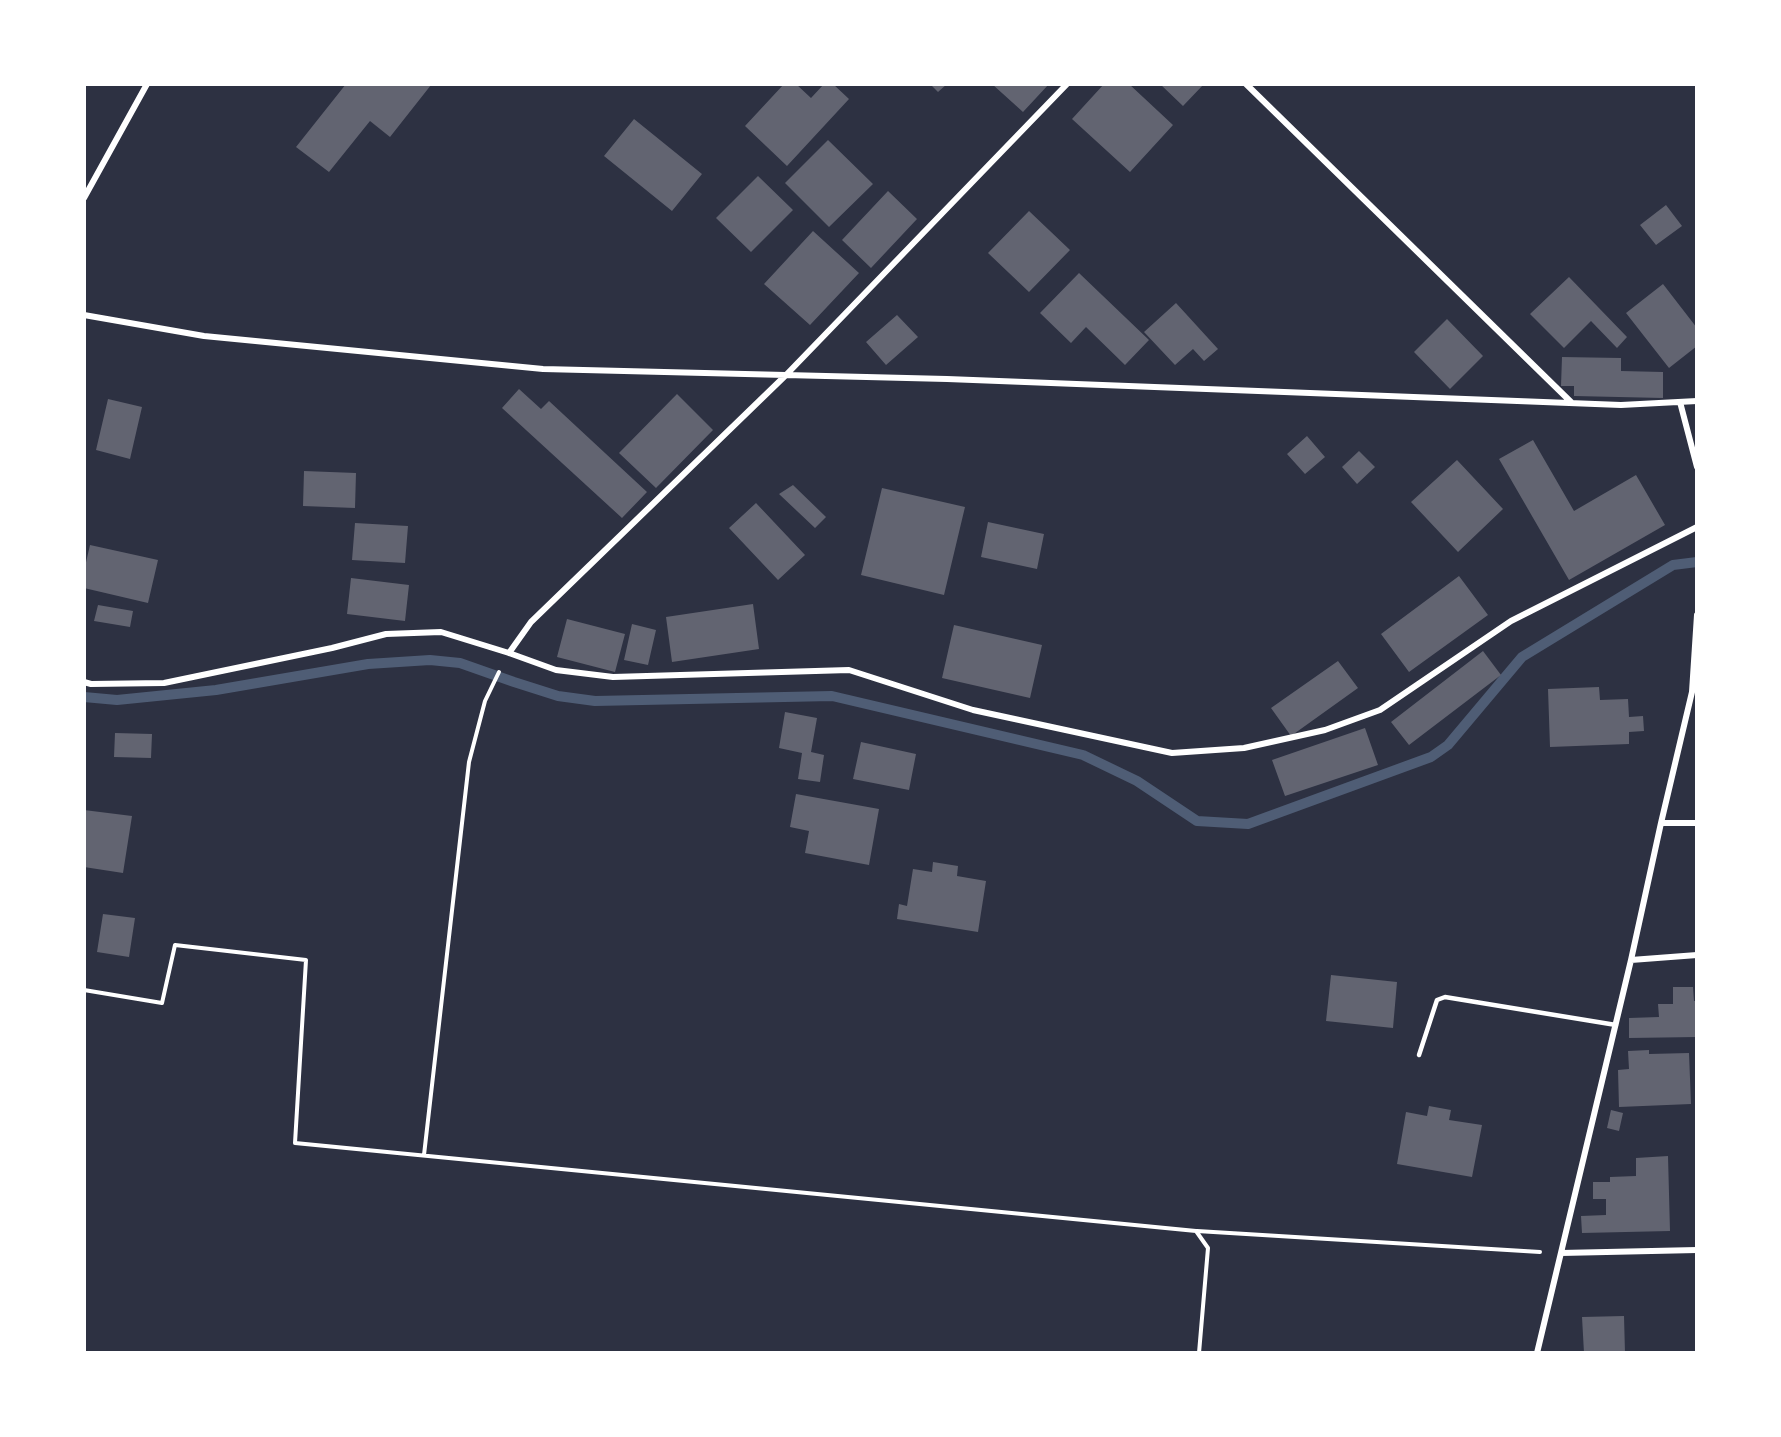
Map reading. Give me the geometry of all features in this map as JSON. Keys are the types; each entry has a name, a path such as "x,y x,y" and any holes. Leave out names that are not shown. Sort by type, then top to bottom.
{"street":[{"path":"84,198 147,84"},
{"path":"509,653 531,622 786,375 1067,84"},
{"path":"1246,84 1572,404"},
{"path":"84,315 204,336 543,369 947,379 1572,404 1621,405 1697,401"},
{"path":"1680,402 1697,467"},
{"path":"84,682 91,684 164,683 332,648 386,634 441,632 556,670 614,677 849,670 973,710 1172,753 1244,748 1325,730 1380,710 1511,621 1697,527"},
{"path":"1537,1353 1616,1025 1692,692 1697,615"},
{"path":"1661,823 1697,823"},
{"path":"1631,960 1697,955"},
{"path":"1561,1253 1697,1250"}],"lane":[{"path":"1419,1055 1437,1000 1445,997 1616,1025"}],"path":[{"path":"424,1155 469,762 486,698 502,667"},
{"path":"84,990 162,1003 175,945 306,960 295,1143 1196,1231 1561,1253"},
{"path":"1196,1231 1208,1248 1199,1353"}],"building":[{"path":"346,84 431,85 390,137 370,121 329,172 296,147"},
{"path":"784,84 796,84 811,98 824,84 833,84 849,99 787,166 745,126"},
{"path":"930,84 947,84 938,92"},
{"path":"992,84 1049,84 1023,112"},
{"path":"1104,84 1129,84 1173,125 1130,172 1072,119"},
{"path":"1160,84 1204,84 1183,106"},
{"path":"634,119 702,174 672,211 604,156"},
{"path":"828,140 873,184 829,227 785,183"},
{"path":"758,176 793,210 751,252 716,218"},
{"path":"888,191 917,219 871,268 842,240"},
{"path":"1666,205 1682,226 1656,245 1640,225"},
{"path":"1029,211 1070,250 1029,292 988,253"},
{"path":"813,231 859,273 810,325 764,284"},
{"path":"1079,273 1149,340 1125,365 1086,327 1071,343 1040,313"},
{"path":"1569,277 1627,337 1617,348 1591,321 1564,348 1530,314"},
{"path":"1663,284 1697,328 1697,346 1669,368 1626,313"},
{"path":"1176,303 1218,349 1204,361 1193,349 1175,365 1144,332"},
{"path":"897,315 918,337 886,365 866,342"},
{"path":"1447,319 1483,356 1450,389 1414,352"},
{"path":"1562,357 1621,358 1621,371 1663,372 1663,398 1574,396 1574,386 1561,386"},
{"path":"519,389 541,409 549,401 647,492 622,518 502,408"},
{"path":"677,394 713,430 656,488 619,453"},
{"path":"108,399 142,407 130,459 96,450"},
{"path":"1307,436 1325,457 1305,474 1287,454"},
{"path":"1533,440 1574,511 1636,475 1665,525 1569,580 1499,459"},
{"path":"1359,451 1375,467 1357,484 1342,467"},
{"path":"1457,460 1503,509 1458,552 1411,502"},
{"path":"304,471 356,473 355,508 303,506"},
{"path":"793,485 826,517 815,528 779,494"},
{"path":"882,488 965,507 944,595 861,575"},
{"path":"756,503 805,555 778,580 729,528"},
{"path":"988,522 1044,534 1037,569 981,557"},
{"path":"355,523 408,526 405,563 352,560"},
{"path":"90,545 158,560 148,603 84,588 84,571"},
{"path":"1459,576 1488,615 1409,672 1381,634"},
{"path":"351,578 409,585 405,621 347,614"},
{"path":"753,604 759,649 672,662 666,617"},
{"path":"98,605 133,611 130,627 94,621"},
{"path":"567,619 625,634 615,672 557,657"},
{"path":"632,624 656,630 648,665 624,660"},
{"path":"954,625 1042,645 1030,698 942,678"},
{"path":"1483,651 1501,675 1409,745 1391,722"},
{"path":"1338,661 1358,688 1291,736 1271,708"},
{"path":"1599,687 1600,700 1628,699 1629,717 1643,716 1644,731 1629,732 1629,744 1550,747 1548,689"},
{"path":"785,712 817,718 811,752 824,755 820,782 798,779 802,753 779,748"},
{"path":"1365,728 1378,765 1285,796 1272,760"},
{"path":"115,733 152,734 151,758 114,757"},
{"path":"861,742 916,754 909,790 853,779"},
{"path":"796,794 879,809 869,865 805,853 809,831 790,827"},
{"path":"84,810 132,816 123,873 84,867"},
{"path":"933,862 958,866 957,876 986,881 978,932 897,919 899,904 907,906 913,869 932,872"},
{"path":"103,914 135,918 129,957 97,952"},
{"path":"1331,975 1397,982 1393,1028 1326,1021"},
{"path":"1673,987 1693,987 1694,1001 1697,1001 1697,1037 1629,1038 1629,1018 1659,1017 1658,1004 1673,1004"},
{"path":"1649,1050 1649,1054 1689,1053 1691,1104 1619,1107 1618,1070 1629,1069 1628,1051"},
{"path":"1429,1106 1451,1110 1449,1120 1482,1125 1472,1177 1397,1164 1406,1112 1427,1116"},
{"path":"1611,1110 1623,1113 1619,1131 1607,1128"},
{"path":"1668,1156 1670,1231 1582,1233 1581,1216 1606,1215 1606,1199 1593,1199 1593,1182 1610,1182 1610,1177 1636,1176 1636,1158"},
{"path":"1624,1316 1625,1353 1584,1353 1582,1317"}],"waterway":[{"path":"84,697 117,700 216,690 368,664 430,660 460,663 558,696 595,701 832,696 1083,755 1137,781 1197,821 1248,824 1431,757 1448,745 1522,657 1673,565 1697,562"}]}
